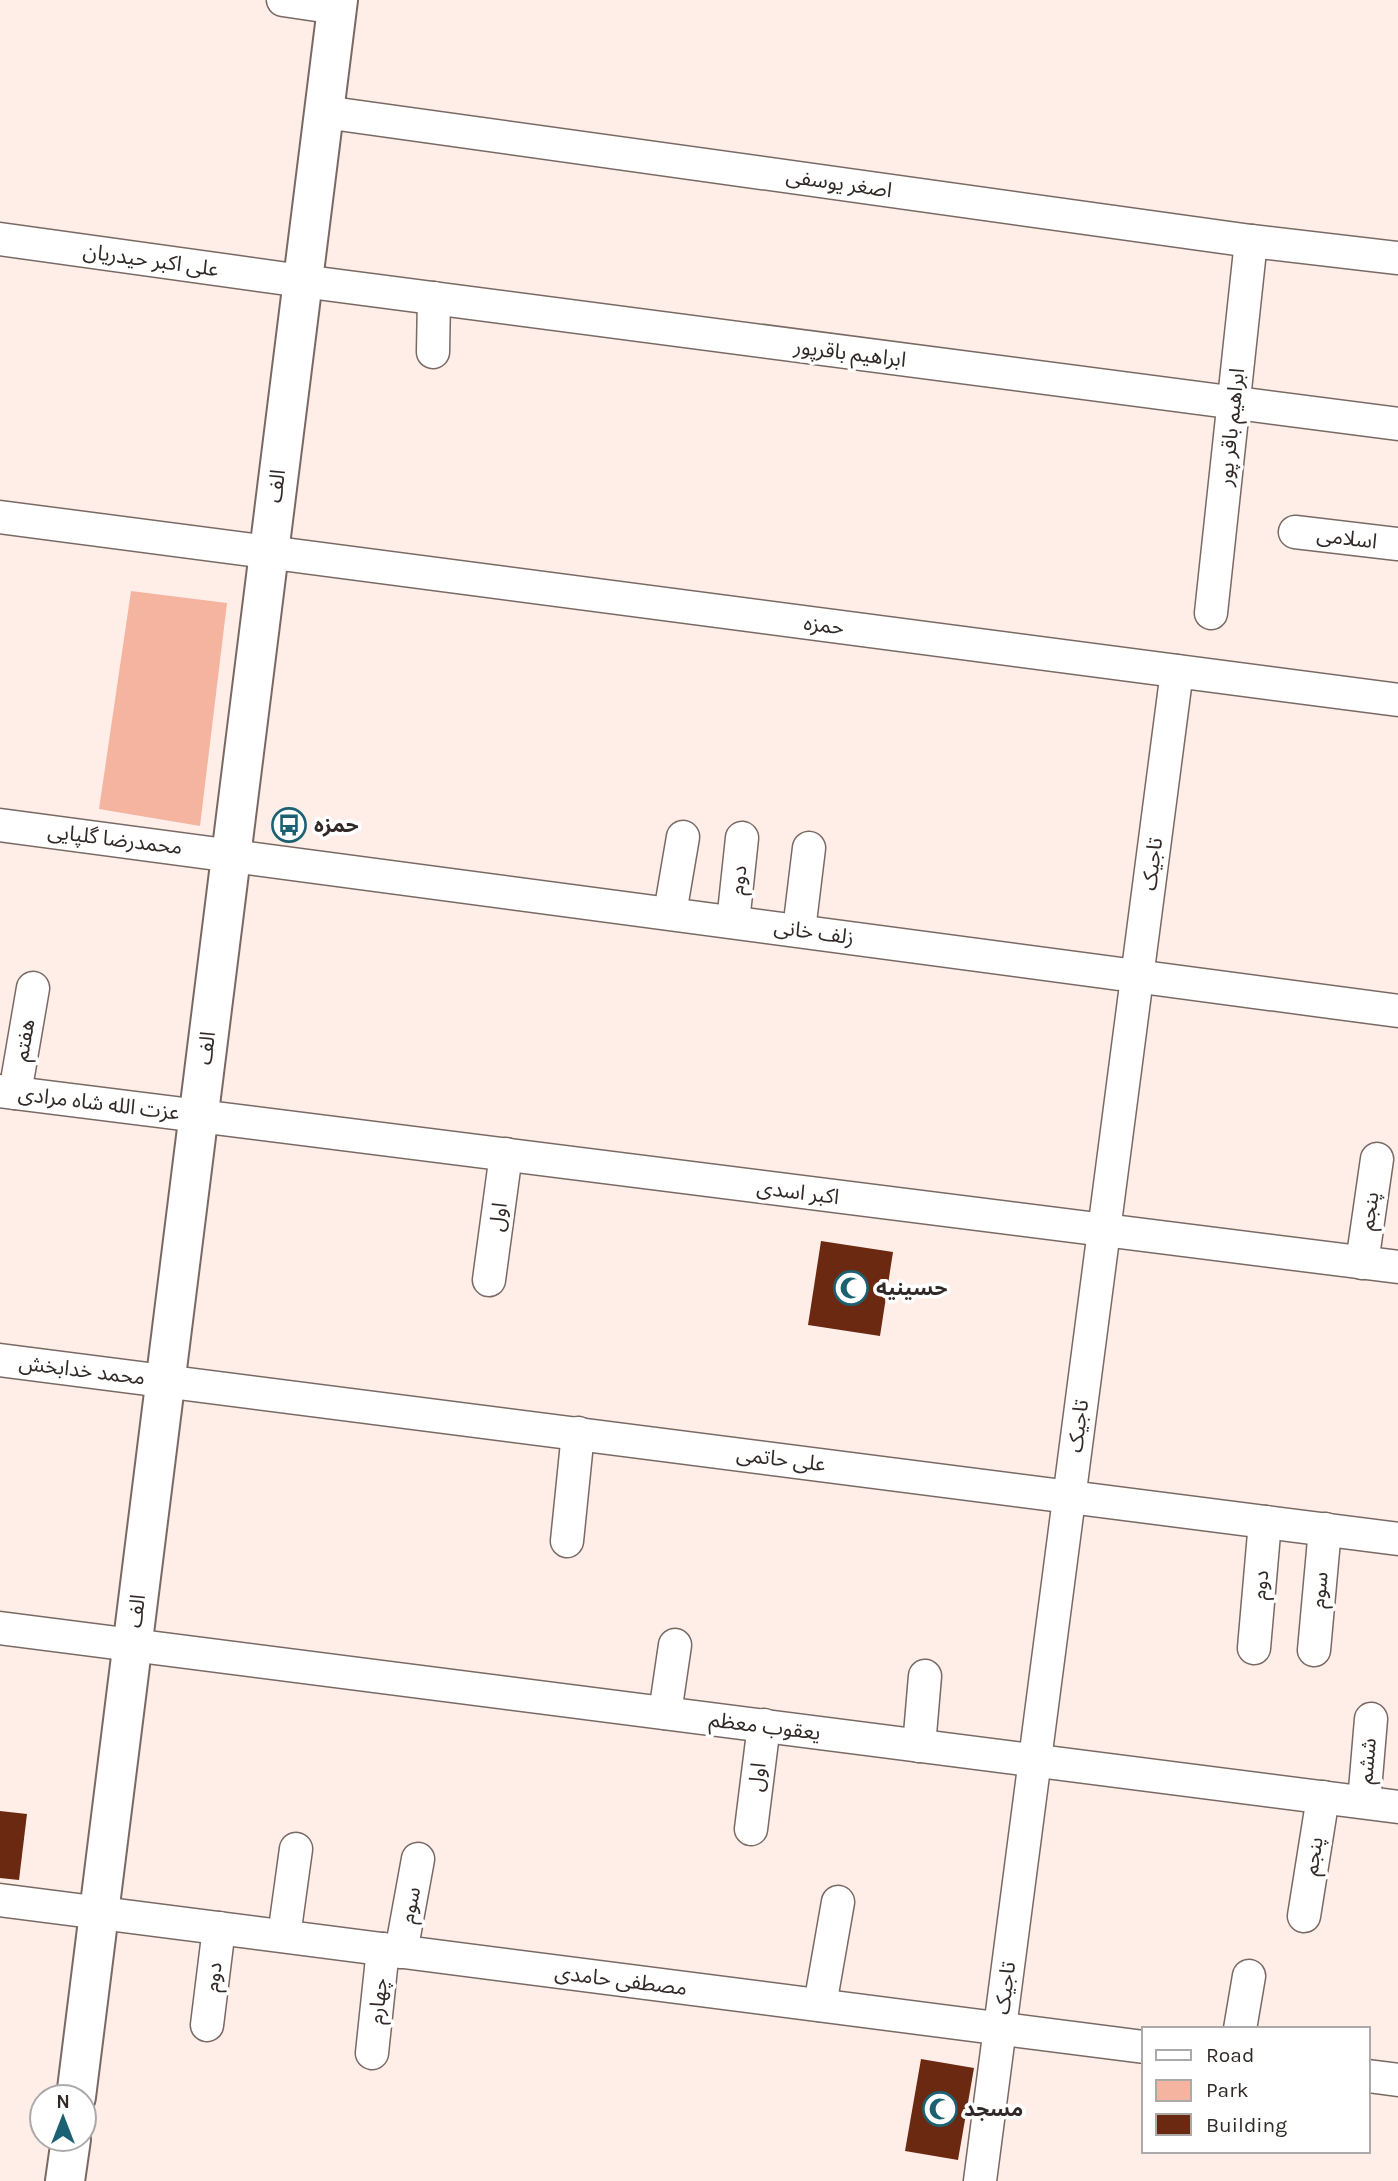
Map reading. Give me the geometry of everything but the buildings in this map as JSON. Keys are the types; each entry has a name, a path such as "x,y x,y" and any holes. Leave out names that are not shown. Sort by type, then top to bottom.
{"street":[{"path":"283,0 338,4"},
{"name":"الف","path":"78,2083 267,552 338,4"},
{"name":"اصغر یوسفی","path":"324,112 1251,241 1398,258"},
{"name":"علی اکبر حیدریان","path":"0,239 302,281"},
{"name":"ابراهیم باقر پور","path":"1210,613 1251,241"},
{"name":"ابراهیم باقرپور","path":"302,281 1398,424"},
{"path":"433,352 434,298"},
{"name":"حمزه","path":"0,517 1398,700"},
{"name":"اسلامی","path":"1295,532 1398,544"},
{"name":"تاجیک","path":"980,2181 1177,671"},
{"name":"محمدرضا گلپایی","path":"0,825 230,854"},
{"path":"670,913 683,837"},
{"name":"دوم","path":"733,922 742,838"},
{"path":"799,930 809,848"},
{"name":"زلف خانی","path":"230,854 1398,1011"},
{"name":"هفتم","path":"8,1092 33,988"},
{"name":"عزت الله شاه مرادی","path":"8,1092 197,1115"},
{"name":"اکبر اسدی","path":"197,1115 1398,1267"},
{"name":"اول","path":"489,1280 506,1154"},
{"name":"پنجم","path":"1362,1263 1377,1159"},
{"name":"محمد خدابخش","path":"0,1360 164,1380"},
{"name":"علی حاتمی","path":"164,1380 1398,1539"},
{"path":"567,1541 579,1433"},
{"name":"دوم","path":"1254,1648 1265,1522"},
{"name":"سوم","path":"1314,1650 1325,1529"},
{"name":"یعقوب معظم","path":"0,1628 1398,1807"},
{"path":"665,1713 674,1645"},
{"path":"919,1746 925,1676"},
{"name":"ششم","path":"1364,1802 1371,1720"},
{"name":"اول","path":"751,1829 764,1725"},
{"name":"پنجم","path":"1304,1916 1323,1797"},
{"path":"284,1936 296,1849"},
{"name":"سوم","path":"392,1951 418,1859"},
{"name":"مصطفی حامدی","path":"0,1900 1142,2047"},
{"path":"820,2005 838,1902"},
{"name":"دوم","path":"207,2025 219,1928"},
{"name":"چهارم","path":"372,2053 392,1951"},
{"path":"1240,2027 1249,1976"},
{"path":"1370,2076 1398,2080"},
{"path":"65,2181 69,2153"}],"green space":[{"path":"131,591 227,603 200,826 99,809"}],"place":[{"name":"حمزه","path":"289,825"},
{"name":"حسینیه","path":"851,1288"},
{"name":"مسجد","path":"940,2109"}]}
